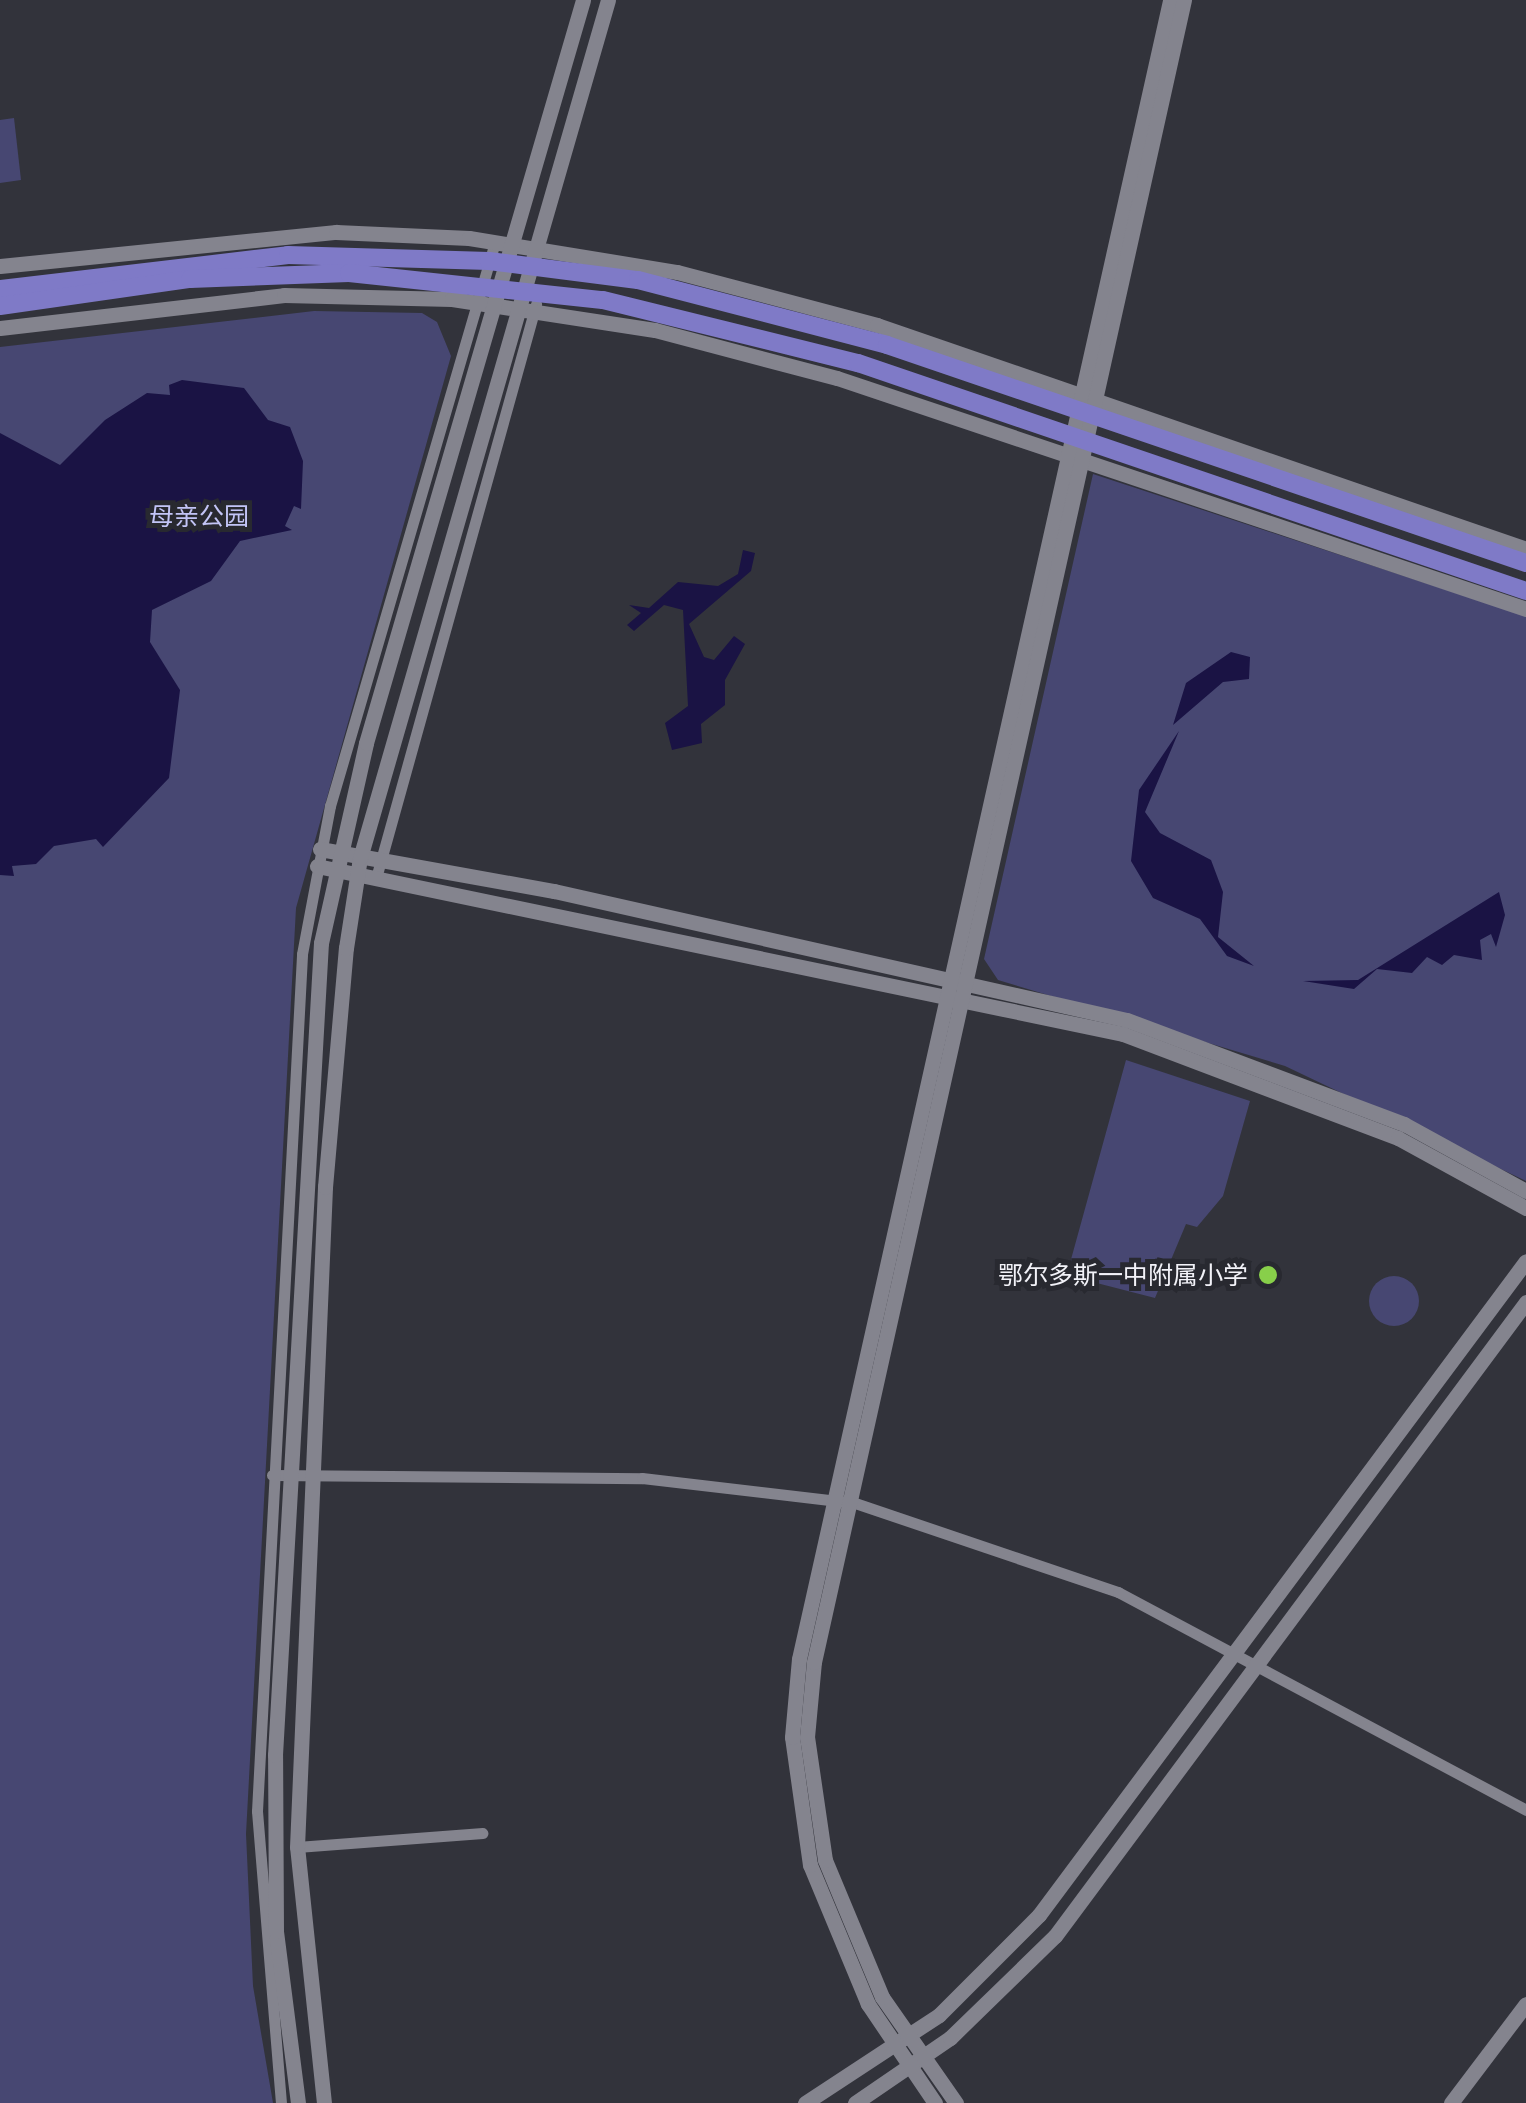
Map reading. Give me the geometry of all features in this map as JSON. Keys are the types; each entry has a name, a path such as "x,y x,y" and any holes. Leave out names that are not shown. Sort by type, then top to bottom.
{"main road":[{"path":"0,289 288,255 531,256 786,314 1088,408 1526,563"},
{"path":"0,306 242,275 492,283 531,289 784,341 1526,591"}],"street":[{"path":"281,2103 257,1829 309,1045 327,859 477,302 492,283 503,256 583,0"},
{"path":"377,870 534,310 531,256 608,0"},
{"path":"935,2103 901,2039 825,1860 807,1737 814,1662 1079,461 1170,0"},
{"path":"1088,408 1184,0"},
{"path":"0,266 280,234 495,242 503,256"},
{"path":"327,859 494,304 492,283"},
{"path":"324,2103 297,1846 334,1048 358,866 517,308 531,289"},
{"path":"0,328 284,295 477,302 655,330 837,378 1526,609"},
{"path":"1088,408 1526,549"},
{"path":"327,859 958,997 1230,1070 1398,1138 1526,1208"},
{"path":"377,870 962,980 1235,1056 1404,1124 1526,1191"},
{"path":"804,2103 901,2039 1038,1915 1526,1261"},
{"path":"854,2103 914,2060 1055,1936 1526,1302"},
{"path":"280,1475 642,1478 847,1502 1035,1557 1234,1653 1526,1810"},
{"path":"280,1475 274,1846 298,2103"},
{"path":"297,1846 482,1833"},
{"path":"1451,2103 1526,2004"},
{"path":"914,2060 956,2103"}],"green space":[{"path":"14,118 21,180 0,183 0,120"},
{"name":"母亲公园","path":"314,311 422,313 437,322 451,356 296,908 246,1834 253,1986 273,2103 0,2103 0,347"},
{"path":"1093,474 1526,616 1526,1181 1285,1066 998,980 984,959"},
{"path":"1126,1060 1250,1101 1223,1196 1197,1227 1186,1224 1155,1298 1085,1280 1070,1263"},
{"path":"1394,1276 1412,1283 1419,1301 1412,1319 1394,1326 1376,1319 1369,1301 1376,1283"}],"shaded area":[{"path":"182,380 244,388 268,420 290,427 303,461 301,509 294,506 285,526 292,530 240,541 211,581 152,610 150,642 180,690 169,778 103,847 96,839 54,846 36,864 12,866 14,876 0,875 0,433 60,465 105,420 147,393 170,395 169,385"},
{"path":"743,550 755,553 751,571 689,624 704,657 714,660 734,636 745,644 725,680 725,705 701,724 702,743 672,750 665,723 688,706 683,610 664,605 634,631 627,625 641,613 629,605 649,608 678,582 718,586 738,574"},
{"path":"1231,652 1250,657 1249,679 1223,682 1173,725 1186,683"},
{"path":"1179,731 1145,812 1160,833 1211,860 1223,892 1218,937 1254,966 1227,956 1200,919 1153,898 1131,861 1139,790"},
{"path":"1499,892 1505,915 1496,947 1491,934 1480,940 1482,960 1454,955 1442,965 1427,957 1412,973 1377,969 1354,989 1303,981 1358,980"}],"place":[{"name":"鄂尔多斯一中附属小学","path":"1268,1275"}]}
